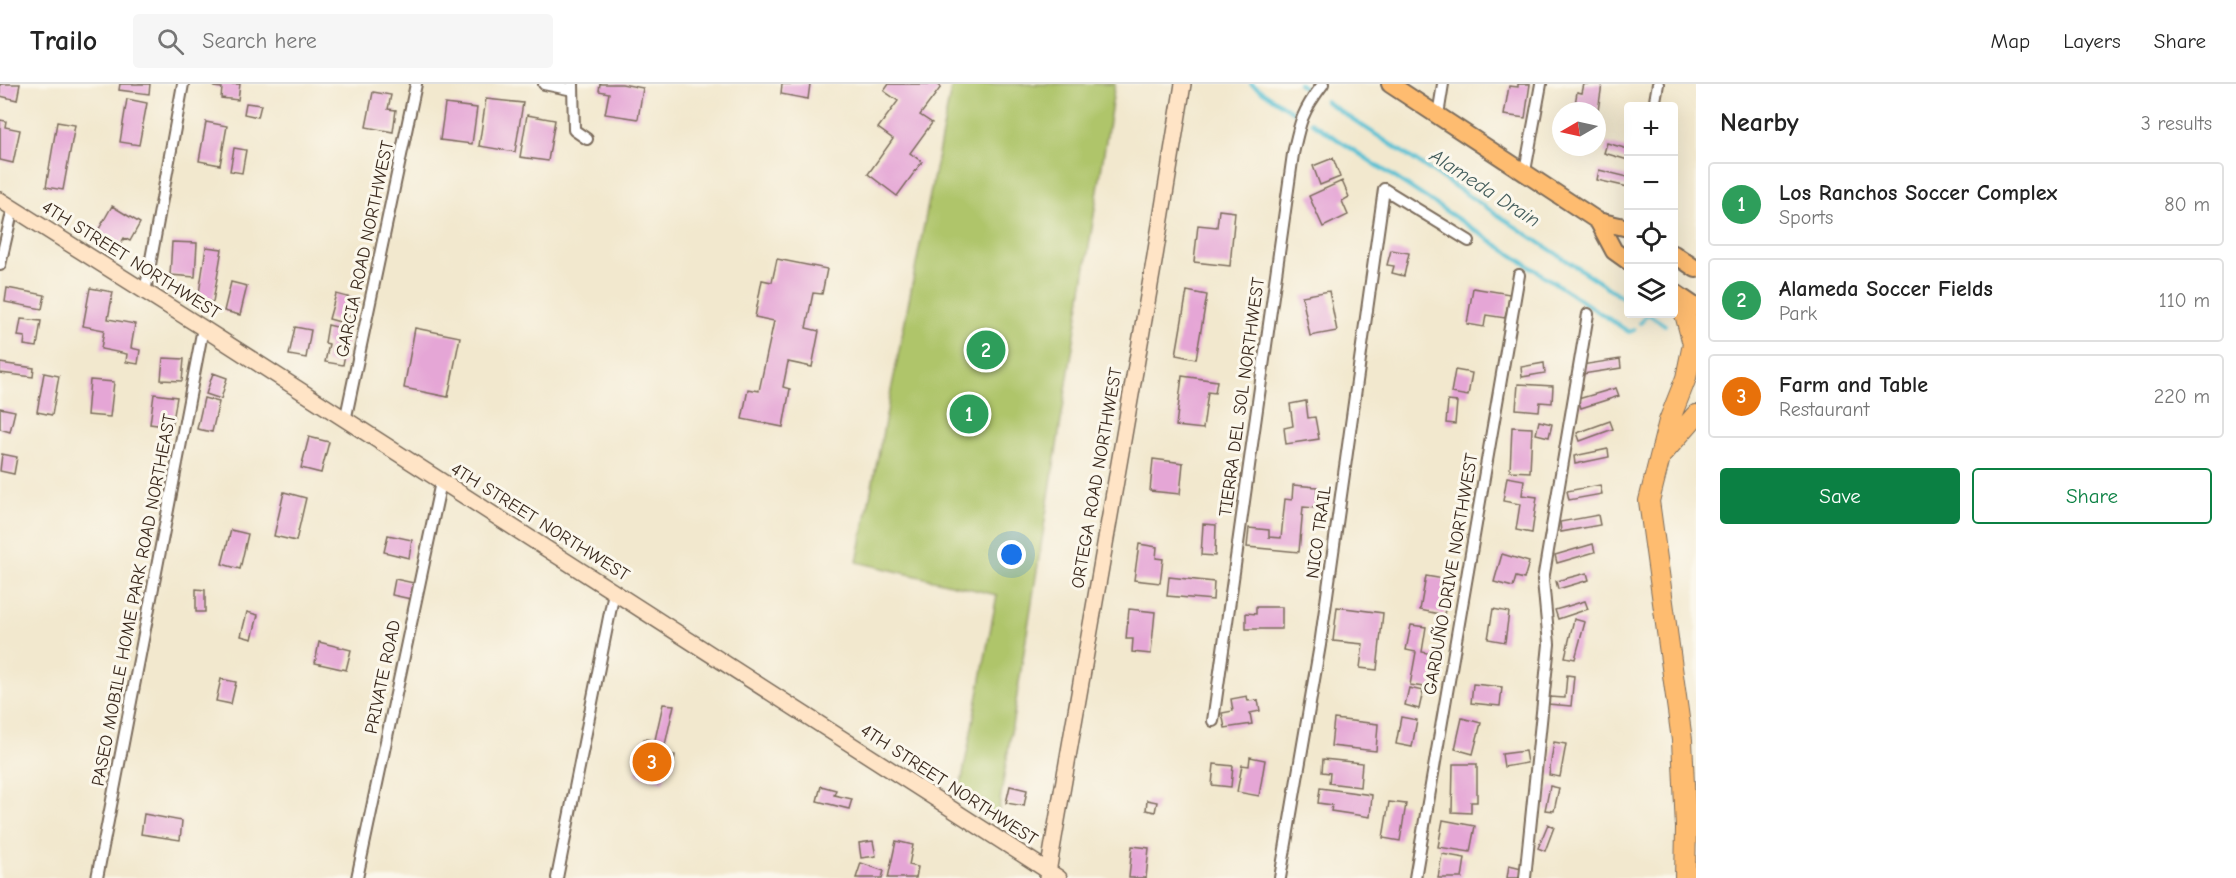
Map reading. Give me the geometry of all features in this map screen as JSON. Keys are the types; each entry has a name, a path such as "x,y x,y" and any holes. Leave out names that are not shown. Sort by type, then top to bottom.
{"highway":[{"path":"1678,304 1685,314 1693,344 1686,378 1669,421 1649,501 1682,740 1686,828 1685,878"},
{"path":"1659,458 1696,415"},
{"path":"1696,873 1696,878"}],"main road":[{"name":"ORTEGA ROAD NORTHWEST","path":"1051,876 1183,84"},
{"path":"1390,84 1598,221 1624,227"},
{"name":"4TH STREET NORTHWEST","path":"6,204 614,592 1051,876"},
{"path":"1598,221 1614,251 1624,258"},
{"path":"1678,257 1696,269"},
{"path":"1678,295 1696,307"}],"street":[{"path":"145,292 183,84"},
{"name":"GARCIA ROAD NORTHWEST","path":"345,421 416,84"},
{"path":"544,84 573,87 574,130 587,139"},
{"name":"TIERRA DEL SOL NORTHWEST","path":"1213,721 1293,154 1300,119 1323,84"},
{"path":"1438,115 1443,84"},
{"path":"1525,171 1540,84"},
{"path":"1655,102 1658,84"},
{"name":"NICO TRAIL","path":"1280,878 1320,645 1384,189 1469,241"},
{"path":"0,265 6,204"},
{"name":"GARDUÑO DRIVE NORTHWEST","path":"1415,878 1519,274"},
{"path":"1525,878 1549,644 1543,580 1588,314"},
{"name":"PASEO MOBILE HOME PARK ROAD NORTHEAST","path":"98,878 203,328"},
{"name":"PRIVATE ROAD","path":"357,878 441,482"},
{"path":"557,878 614,592"}],"green space":[{"path":"952,84 1115,84 997,820 960,790 997,595 857,562"}],"building":[{"path":"0,84 20,84 17,100 0,96"},
{"path":"120,84 150,84 149,94 119,90"},
{"path":"214,84 240,84 238,100 221,98 222,88 214,87"},
{"path":"600,84 622,84 643,88 638,119 605,114 609,93 599,91"},
{"path":"782,84 810,84 808,99 781,94"},
{"path":"889,84 937,84 941,87 920,115 932,123 910,153 922,162 897,196 868,174 893,139 878,128 898,101 884,91"},
{"path":"1518,84 1530,84 1525,118 1504,115 1509,86 1518,87"},
{"path":"1584,84 1602,84 1599,102 1575,102 1577,92 1582,93"},
{"path":"373,92 391,95 388,109 396,110 393,132 366,127"},
{"path":"127,99 147,103 139,145 120,142"},
{"path":"486,99 523,103 515,152 479,146"},
{"path":"246,103 261,105 258,117 244,114"},
{"path":"445,104 477,108 472,144 440,140"},
{"path":"527,115 555,120 548,161 520,157"},
{"path":"0,120 6,121 5,127 20,130 13,163 0,160"},
{"path":"57,122 75,125 63,190 46,187"},
{"path":"206,122 227,126 220,165 199,161"},
{"path":"1607,143 1624,148 1624,159 1606,154"},
{"path":"234,148 246,150 242,173 230,171"},
{"path":"1333,158 1340,177 1320,185 1313,166"},
{"path":"1599,170 1624,176 1624,186 1597,180"},
{"path":"1342,181 1349,197 1342,201 1348,215 1323,227 1309,196"},
{"path":"112,206 140,223 130,241 124,238 117,250 95,236"},
{"path":"1219,210 1235,212 1230,266 1194,262 1198,225 1217,227"},
{"path":"172,242 197,243 195,277 170,275"},
{"path":"206,247 222,249 213,302 198,300"},
{"path":"1391,250 1409,253 1404,276 1392,273 1394,266 1387,265"},
{"path":"777,259 827,269 822,294 813,293 806,328 819,331 812,367 788,362 783,387 790,389 783,427 742,419 748,389 759,391 774,321 755,317 762,280 772,282"},
{"path":"231,282 247,286 240,315 224,311"},
{"path":"7,288 45,295 42,309 5,302"},
{"path":"90,288 113,292 108,319 135,324 131,348 140,350 138,364 126,362 127,354 101,349 104,330 83,326"},
{"path":"1473,288 1510,294 1505,318 1486,315 1484,327 1467,324"},
{"path":"1187,291 1207,295 1196,359 1176,355"},
{"path":"1329,291 1337,331 1310,336 1302,296"},
{"path":"336,294 359,300 355,317 342,314 340,322 329,319"},
{"path":"21,319 41,321 37,347 24,345 25,337 18,336"},
{"path":"328,325 341,328 340,336 348,338 343,365 325,362 329,344 325,343"},
{"path":"295,327 311,330 306,358 289,355"},
{"path":"415,328 460,337 448,397 404,388"},
{"path":"163,358 184,359 182,381 161,380"},
{"path":"1620,359 1621,368 1583,374 1581,365"},
{"path":"0,363 34,368 33,377 0,373"},
{"path":"1544,363 1545,373 1522,377 1521,367"},
{"path":"1455,370 1472,373 1468,396 1451,393"},
{"path":"44,373 59,376 52,415 37,412"},
{"path":"213,373 227,378 221,399 206,394"},
{"path":"1182,376 1217,381 1215,393 1208,392 1203,429 1176,426"},
{"path":"90,380 114,382 110,417 87,415"},
{"path":"1518,384 1553,386 1552,403 1540,402 1539,411 1516,409"},
{"path":"1616,388 1619,396 1581,408 1578,399"},
{"path":"154,394 177,397 172,427 150,424"},
{"path":"204,398 219,402 212,432 197,429"},
{"path":"1306,401 1308,418 1315,417 1319,439 1286,444 1284,428 1293,426 1290,404"},
{"path":"1448,401 1457,402 1455,424 1446,423"},
{"path":"0,408 15,411 10,432 0,429"},
{"path":"1539,421 1552,424 1549,437 1536,434"},
{"path":"1610,421 1613,429 1580,441 1577,433"},
{"path":"1512,427 1532,428 1530,472 1510,471"},
{"path":"309,437 329,442 321,473 301,468"},
{"path":"1608,449 1609,457 1575,464 1574,456"},
{"path":"2,454 17,457 14,474 0,471"},
{"path":"1153,459 1183,463 1180,494 1150,491"},
{"path":"1507,477 1524,480 1522,495 1537,497 1532,533 1516,530 1520,504 1503,501"},
{"path":"1293,485 1317,487 1316,508 1303,507 1299,552 1247,547 1249,528 1269,530 1269,537 1281,538 1285,499 1292,500"},
{"path":"1600,485 1602,494 1569,500 1567,491"},
{"path":"284,492 306,498 296,541 274,536"},
{"path":"1598,515 1600,525 1561,532 1560,522"},
{"path":"1203,524 1216,525 1215,556 1201,555"},
{"path":"231,530 248,534 240,569 222,564"},
{"path":"388,535 412,540 409,558 384,552"},
{"path":"1139,544 1157,547 1156,558 1163,559 1160,583 1134,580"},
{"path":"1593,544 1595,552 1557,563 1555,555"},
{"path":"1502,554 1529,562 1524,579 1516,577 1513,587 1494,582"},
{"path":"1587,573 1589,580 1558,589 1556,581"},
{"path":"1426,576 1450,580 1444,615 1420,610"},
{"path":"1169,577 1214,582 1213,600 1167,596"},
{"path":"395,579 414,583 411,599 392,595"},
{"path":"196,589 205,590 205,612 196,612"},
{"path":"1585,601 1588,609 1558,619 1555,610"},
{"path":"1256,607 1282,607 1282,629 1246,629 1246,613 1256,614"},
{"path":"1337,607 1383,613 1377,670 1360,668 1363,644 1333,641"},
{"path":"1129,609 1155,612 1151,654 1132,652 1133,639 1126,639"},
{"path":"1493,609 1509,612 1505,642 1488,639"},
{"path":"247,612 258,615 252,639 241,636"},
{"path":"1574,619 1585,622 1575,659 1565,657"},
{"path":"1411,625 1426,627 1422,652 1437,655 1431,688 1410,685 1416,652 1406,650"},
{"path":"319,642 351,650 346,670 315,663"},
{"path":"1567,675 1574,676 1571,706 1548,704 1549,697 1565,698"},
{"path":"221,679 236,682 231,704 216,701"},
{"path":"1473,684 1502,687 1500,706 1471,703"},
{"path":"1409,688 1423,691 1419,709 1405,705"},
{"path":"1247,696 1248,701 1258,700 1260,711 1250,713 1252,724 1225,728 1222,713 1233,711 1231,699"},
{"path":"663,704 674,705 665,745 659,744 658,752 675,755 673,767 668,766 663,782 636,774 644,739 655,740"},
{"path":"1401,717 1417,720 1412,747 1396,744"},
{"path":"1462,718 1481,723 1473,754 1455,749"},
{"path":"1334,719 1378,724 1376,751 1331,746"},
{"path":"1554,742 1566,744 1560,777 1549,775"},
{"path":"1525,751 1527,763 1504,767 1502,754"},
{"path":"1250,757 1265,760 1259,796 1237,792 1242,765 1249,766"},
{"path":"1323,759 1362,763 1360,787 1329,783 1330,773 1322,772"},
{"path":"1214,764 1233,766 1231,787 1212,785"},
{"path":"1453,764 1477,764 1477,802 1471,802 1471,813 1452,812"},
{"path":"821,786 836,790 834,795 852,799 849,809 817,801"},
{"path":"1010,786 1027,790 1024,806 1006,803"},
{"path":"1550,786 1559,788 1554,811 1545,810"},
{"path":"1320,788 1372,795 1370,817 1331,811 1332,805 1318,803"},
{"path":"1147,800 1157,802 1155,812 1146,810"},
{"path":"1389,802 1406,804 1400,841 1383,838"},
{"path":"144,814 182,821 180,840 141,834"},
{"path":"1443,820 1475,826 1470,852 1438,847"},
{"path":"1548,824 1554,827 1545,851 1538,848"},
{"path":"873,841 876,856 861,858 859,843"},
{"path":"896,841 913,845 909,865 918,867 916,878 888,878"},
{"path":"1132,846 1149,848 1146,878 1129,878"},
{"path":"1442,854 1465,858 1462,878 1438,878"},
{"path":"861,863 884,871 882,878 856,878"},
{"path":"1509,865 1522,868 1520,878 1507,878"}],"waterway":[{"path":"1251,84 1293,112"},
{"name":"Alameda Drain","path":"1299,84 1308,90"},
{"name":"Alameda Drain","path":"1325,101 1624,298"},
{"path":"1311,122 1629,332 1634,330"},
{"path":"1640,323 1644,318"},
{"name":"Alameda Drain","path":"1654,318 1665,325"}],"place":[{"name":"Alameda Soccer Fields","path":"986,350"},
{"name":"Los Ranchos Soccer Complex","path":"969,414"},
{"name":"Farm and Table","path":"652,762"}]}
